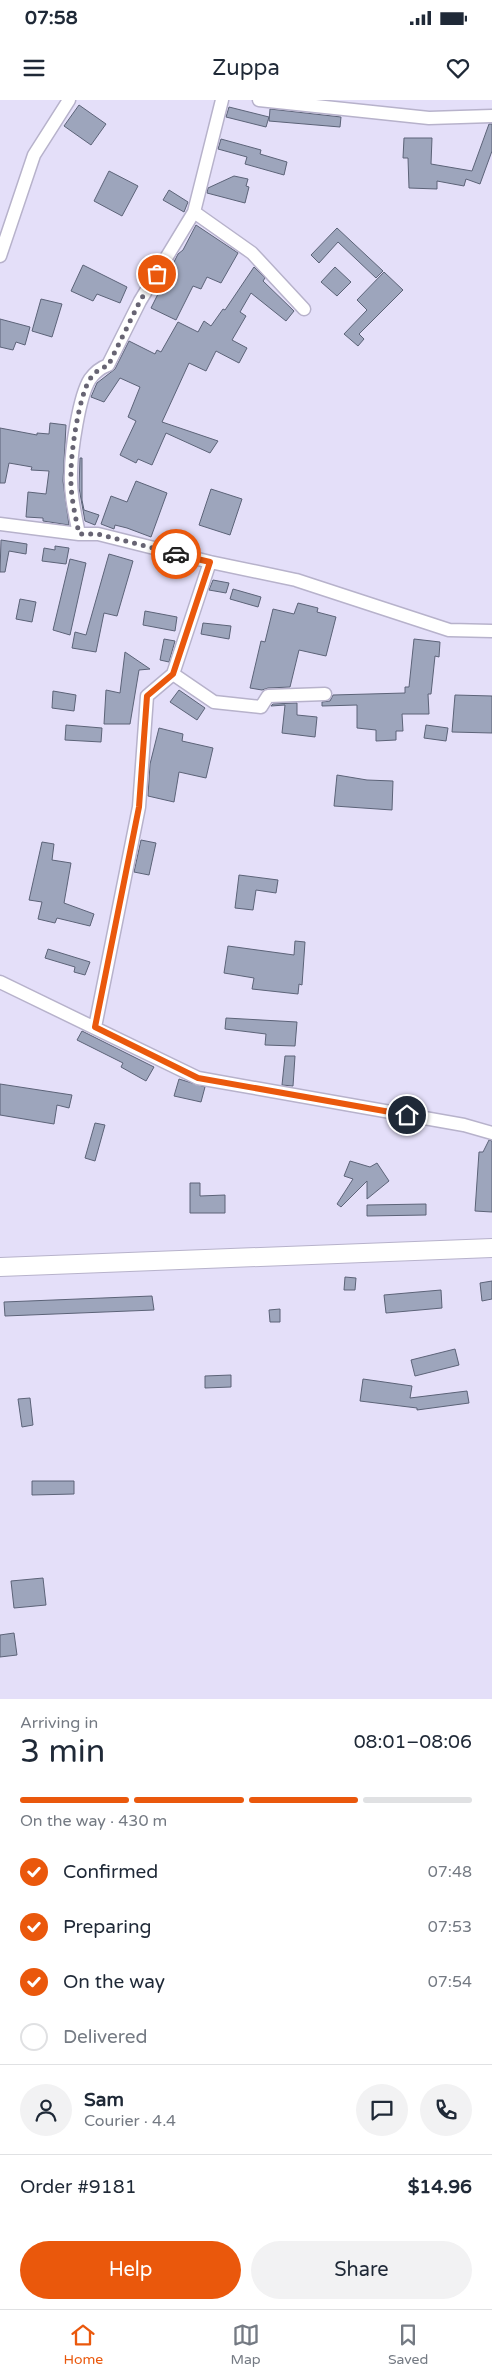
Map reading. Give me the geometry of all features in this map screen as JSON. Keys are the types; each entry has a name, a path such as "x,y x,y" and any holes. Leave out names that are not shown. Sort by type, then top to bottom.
{"main road":[{"path":"0,1267 492,1248"}],"street":[{"path":"0,256 34,155 69,100"},
{"path":"79,534 72,502 70,473 83,398 90,380 99,368 108,366 140,301 194,212 222,100"},
{"path":"259,100 429,118 492,116"},
{"path":"194,212 252,253 304,309"},
{"path":"0,524 79,534 98,534 210,562 296,580 449,630 492,631"},
{"path":"95,1027 139,807 147,696 173,674 210,562"},
{"path":"173,674 214,702 262,707 268,696 325,694"},
{"path":"0,982 198,1078 464,1125 492,1133"}],"building":[{"path":"79,105 106,124 91,145 64,126"},
{"path":"229,107 269,117 266,127 226,117"},
{"path":"270,109 341,117 340,127 269,121"},
{"path":"489,124 492,124 492,151 480,184 466,179 464,186 437,181 437,189 409,188 408,158 403,158 404,138 432,138 431,164 472,171"},
{"path":"221,139 261,150 260,154 287,162 284,175 245,164 247,157 218,149"},
{"path":"109,171 138,186 122,216 94,201"},
{"path":"234,176 248,179 246,186 249,187 245,203 207,193 208,188"},
{"path":"169,190 188,202 184,212 163,200"},
{"path":"196,225 238,253 221,283 207,277 201,289 193,286 176,320 151,308 178,254 183,250"},
{"path":"337,228 383,271 376,278 338,242 319,263 311,255"},
{"path":"83,265 127,287 120,303 97,294 93,301 71,291"},
{"path":"254,267 265,278 263,281 294,311 286,321 251,293 240,312 246,316 232,340 247,348 239,363 216,351 206,371 189,363 162,422 218,441 210,453 166,433 152,465 138,459 136,463 120,455 136,421 128,417 140,387 120,378 104,402 91,397 97,383 115,369 129,341 155,354 157,350 161,352 178,322 198,332 204,321 211,326 223,309 225,310"},
{"path":"335,267 351,282 337,296 321,282"},
{"path":"384,272 403,290 359,334 364,339 358,346 344,334 367,310 357,300"},
{"path":"41,299 62,304 52,337 32,331"},
{"path":"0,319 30,327 25,345 16,342 13,350 0,347"},
{"path":"50,423 66,425 63,481 69,525 43,521 43,518 26,517 28,492 46,494 49,471 31,470 32,467 9,463 5,483 0,483 0,428 37,435 37,433 49,434"},
{"path":"80,458 82,458 82,500 84,510 99,515 95,525 85,521 79,488"},
{"path":"136,481 167,493 151,537 127,528 115,525 114,529 101,524 111,496 127,502"},
{"path":"211,489 242,499 230,535 199,525"},
{"path":"1,540 27,544 26,554 9,551 5,572 0,572"},
{"path":"55,546 69,548 66,564 42,561 44,548 55,550"},
{"path":"109,554 133,561 117,616 104,613 96,652 72,648 75,632 86,635"},
{"path":"70,559 86,563 70,635 53,630"},
{"path":"213,580 229,583 226,593 209,590"},
{"path":"233,589 261,597 258,607 230,599"},
{"path":"20,599 36,602 32,622 16,619"},
{"path":"298,603 318,608 317,612 336,617 326,656 299,650 290,687 262,690 250,688 261,641 265,642 273,609 294,614"},
{"path":"145,611 177,617 175,631 143,625"},
{"path":"203,623 231,626 229,639 201,634"},
{"path":"164,639 175,641 169,662 160,660"},
{"path":"414,639 440,642 439,657 435,656 431,694 428,694 429,714 402,714 403,731 396,731 396,740 376,741 376,730 357,728 357,705 322,706 322,702 330,701 333,695 405,693 405,687 409,687"},
{"path":"125,652 150,669 139,670 130,724 104,724 106,690 120,693"},
{"path":"179,690 205,708 197,720 170,702"},
{"path":"53,691 76,695 74,711 52,708"},
{"path":"455,695 492,696 492,733 452,732"},
{"path":"297,703 297,715 317,717 315,737 282,733 285,705 271,706 273,704"},
{"path":"66,725 102,728 101,742 65,740"},
{"path":"426,725 448,728 446,741 424,738"},
{"path":"159,728 183,734 182,741 213,748 206,778 179,772 174,802 148,796 150,764"},
{"path":"337,775 367,780 393,781 392,810 334,806"},
{"path":"141,840 156,843 149,875 134,872"},
{"path":"42,842 54,844 52,860 71,863 64,903 94,914 90,926 57,918 55,923 38,919 42,902 29,900"},
{"path":"239,875 278,880 276,893 256,890 253,910 235,908"},
{"path":"295,941 305,942 302,985 299,984 298,994 252,989 254,978 224,973 228,946 294,955"},
{"path":"48,949 90,962 85,975 74,972 75,967 45,958"},
{"path":"226,1018 297,1022 295,1046 265,1045 266,1034 225,1029"},
{"path":"82,1031 154,1067 146,1081 121,1067 123,1063 77,1040"},
{"path":"285,1056 295,1056 293,1086 282,1085"},
{"path":"179,1079 205,1087 201,1102 174,1096"},
{"path":"0,1084 72,1095 69,1108 57,1105 54,1124 0,1115"},
{"path":"95,1123 105,1125 95,1161 85,1158"},
{"path":"489,1140 492,1141 492,1212 475,1211 479,1152 483,1152"},
{"path":"350,1161 370,1167 377,1163 389,1181 367,1199 367,1181 341,1207 337,1204 353,1179 344,1176"},
{"path":"190,1183 200,1183 200,1196 225,1195 225,1213 190,1213"},
{"path":"426,1204 426,1215 367,1216 367,1205"},
{"path":"345,1277 356,1278 355,1290 344,1290"},
{"path":"492,1281 492,1299 482,1301 480,1283"},
{"path":"441,1290 442,1308 386,1313 384,1295"},
{"path":"152,1296 154,1310 5,1316 4,1302"},
{"path":"280,1309 280,1322 270,1322 269,1310"},
{"path":"455,1349 459,1365 415,1376 411,1360"},
{"path":"231,1375 231,1387 205,1388 205,1376"},
{"path":"363,1379 412,1386 410,1398 467,1391 469,1403 417,1410 417,1408 360,1401"},
{"path":"30,1398 33,1425 22,1427 18,1399"},
{"path":"32,1481 74,1481 74,1494 32,1495"},
{"path":"43,1578 46,1605 14,1608 11,1581"},
{"path":"14,1633 17,1655 0,1657 0,1635"}],"way so far":[{"path":"157,274 140,301 108,366 99,368 90,380 83,398 70,473 72,502 79,534 98,534 176,554"}],"route":[{"path":"176,554 210,562 173,674 147,696 139,807 95,1027 198,1078 407,1115"}]}
